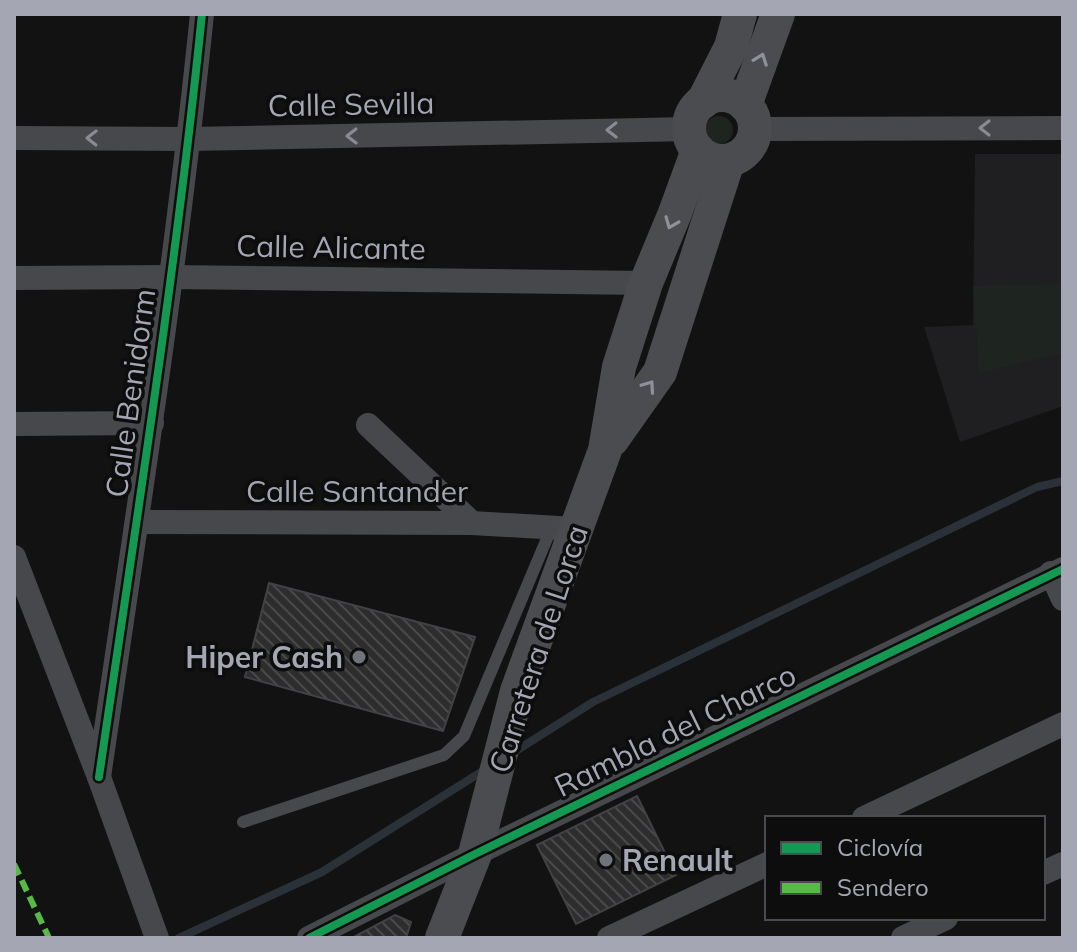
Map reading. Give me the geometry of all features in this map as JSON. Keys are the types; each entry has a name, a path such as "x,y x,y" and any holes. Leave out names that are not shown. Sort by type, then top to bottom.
{"main road":[{"name":"Carretera de Lorca","path":"605,450 619,367 646,283 705,135 740,14"},
{"path":"750,117 733,97 721,95 705,135 745,152 753,139 750,117 778,14"},
{"name":"Carretera de Lorca","path":"442,938 477,844 564,529 605,450 660,372 705,135"}],"street":[{"name":"Calle Benidorm","path":"99,777 152,423 202,14"},
{"path":"750,117 1063,128"},
{"name":"Calle Sevilla","path":"14,138 705,135"},
{"name":"Calle Alicante","path":"14,278 646,283"},
{"path":"14,424 152,423"},
{"path":"368,425 472,523"},
{"name":"Calle Santander","path":"137,522 472,523 564,529"},
{"path":"14,557 157,938"},
{"path":"1057,571 1063,599"},
{"name":"Rambla del Charco","path":"309,938 477,844 1057,571"},
{"path":"868,816 1063,724"},
{"path":"609,938 765,865"},
{"path":"903,938 942,920"}],"lane":[{"path":"243,822 444,755 464,736 564,529"}],"shaded area":[{"path":"719,116 729,120 733,130 729,140 719,144 709,140 705,130 709,120"},
{"path":"975,154 1063,154 1063,406 960,442 924,327 973,325"},
{"path":"1063,284 1063,353 979,373 973,286"}],"building":[{"name":"Hiper Cash","path":"269,583 475,637 443,731 245,677"},
{"name":"Renault","path":"637,796 676,875 576,924 537,845"},
{"path":"395,915 411,922 406,938 352,938"}],"waterway":[{"name":"Rambla del Charco","path":"511,754 593,702 1037,487 1063,481"},
{"name":"Rambla del Charco","path":"179,938 322,872 486,769"}],"marked path":[{"path":"14,864 49,938"}],"cycle path":[{"path":"99,777 168,301 202,14"},
{"path":"309,938 475,854 1063,569"}],"place":[{"name":"Hiper Cash","path":"359,657"},
{"name":"Renault","path":"606,860"}]}
